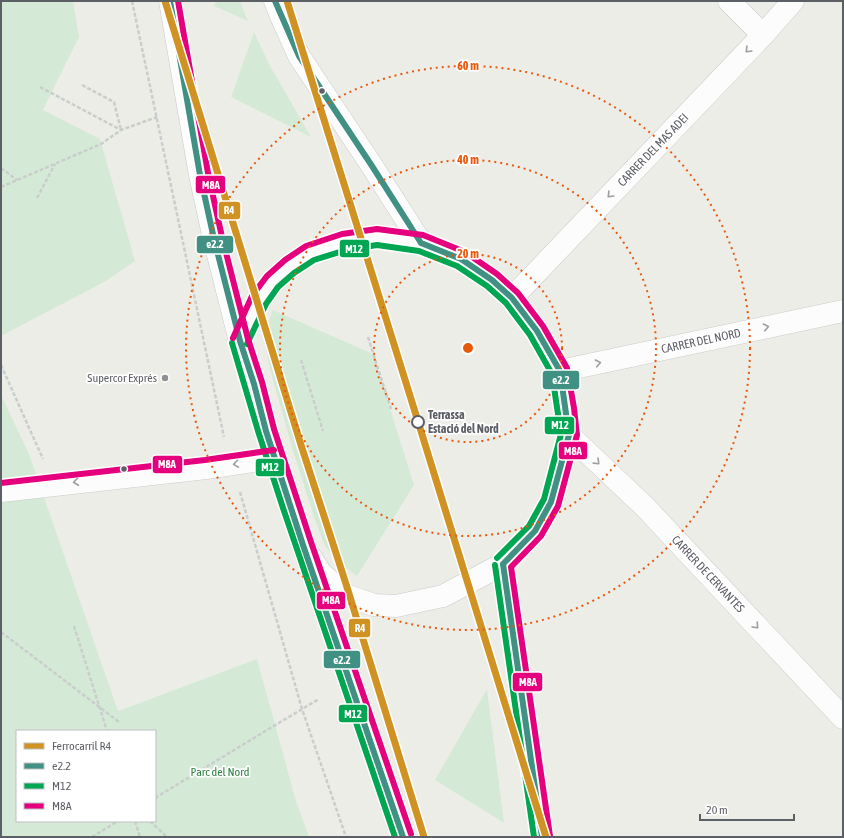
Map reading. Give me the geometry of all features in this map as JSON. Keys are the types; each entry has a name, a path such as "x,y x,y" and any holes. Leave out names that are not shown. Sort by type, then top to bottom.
{"street":[{"path":"170,1 200,175 214,239 240,341 303,546 403,837"},
{"path":"275,1 299,56 421,243"},
{"path":"729,1 763,35"},
{"name":"CARRER DEL MAS ADEI","path":"512,298 763,35 793,1"},
{"path":"240,341 259,300 272,282 289,267 310,253 344,242 377,237 421,243 461,259 492,280 512,298 536,331 560,371 569,435 551,502 535,531 503,564 443,596 396,606 381,605 345,595 320,572 303,546"},
{"name":"CARRER DEL NORD","path":"560,371 843,311"},
{"name":"CARRER DE CERVANTES","path":"569,435 645,507 843,718"},
{"path":"1,491 275,458"},
{"path":"503,564 542,837"}],"path":[{"path":"132,1 222,432 302,709 346,837"},
{"path":"82,85 114,102 121,130"},
{"path":"40,87 121,130"},
{"path":"1,187 101,144 121,130 164,115"},
{"path":"37,198 55,164"},
{"path":"1,168 18,180"},
{"path":"368,337 391,409"},
{"path":"301,360 323,431"},
{"path":"1,365 44,462"},
{"path":"74,626 107,730"},
{"path":"1,632 119,722"},
{"path":"156,797 319,699"},
{"path":"92,837 116,822"},
{"path":"135,822 140,837"},
{"path":"151,822 167,837"}],"green space":[{"path":"1,1 73,1 79,37 43,110 100,139 135,261 106,281 1,336"},
{"path":"216,1 240,1 248,21 214,6"},
{"path":"254,32 269,64 311,137 231,97"},
{"path":"273,310 373,354 414,485 357,576 336,560 325,546 293,451 271,373 264,339 268,322"},
{"name":"Parc del Nord","path":"1,395 29,454 118,711 257,659 296,801 309,837 1,837"},
{"path":"487,689 504,823 435,780"}],"rail line":[{"name":"R4","path":"165,1 301,445 346,584 424,837"},
{"name":"R4","path":"287,1 546,837"}],"transit line":[{"name":"e2.2","path":"170,1 200,175 214,239 240,341 254,384 266,431 303,545 403,837"},
{"name":"M8A","path":"178,1 208,173 222,237 248,339 262,382 274,429 311,542 411,834"},
{"name":"e2.2","path":"275,1 299,56 421,243"},
{"name":"M8A","path":"233,338 252,296 267,276 285,260 306,246 342,234 377,229 423,235 465,252 497,274 518,293 543,326 567,368 577,435 558,506 541,536 511,567 550,836"},
{"name":"e2.2","path":"421,243 461,259 492,280 512,298 537,331 560,371 569,435 551,502 535,531 503,564"},
{"name":"M12","path":"247,344 266,304 278,287 294,273 314,260 346,250 377,245 419,251 457,266 487,286 506,303 530,335 552,374 561,434 544,499 529,526 497,558"},
{"name":"M12","path":"232,343 283,508 395,837"},
{"name":"M8A","path":"1,483 205,460 274,450"},
{"name":"e2.2","path":"503,564 542,837"},
{"name":"M12","path":"495,565 534,837"}],"place":[{"name":"Supercor Exprés","path":"165,378"},
{"name":"Terrassa Estació del Nord","path":"418,422"}]}
